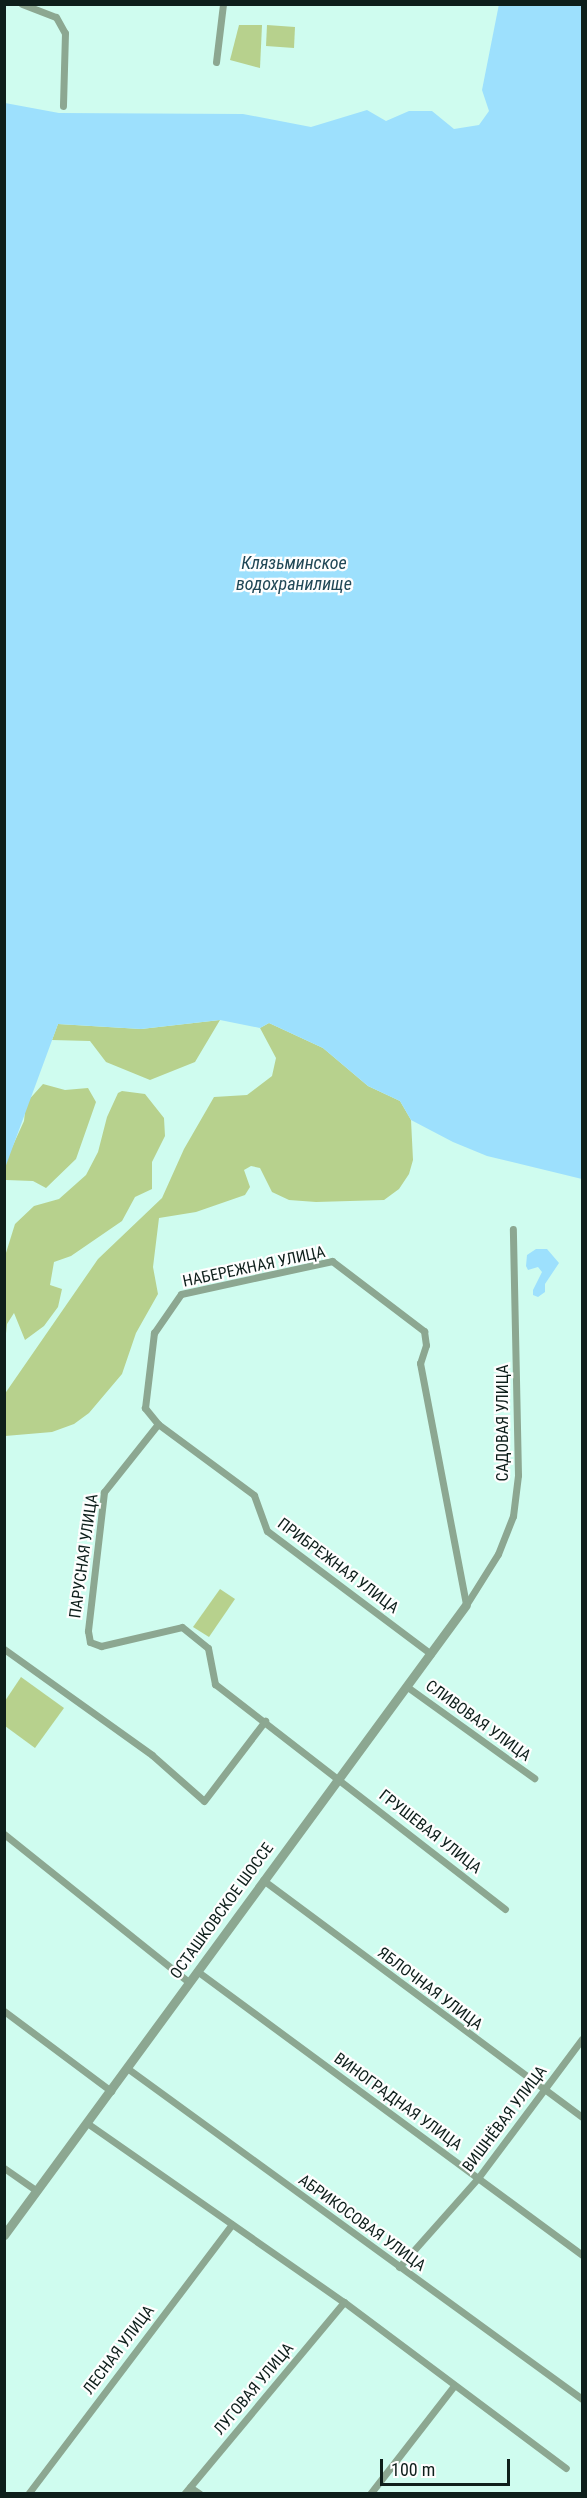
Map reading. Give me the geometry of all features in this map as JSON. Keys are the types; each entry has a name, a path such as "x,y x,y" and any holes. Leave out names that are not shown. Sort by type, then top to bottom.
{"street":[{"path":"22,4 56,18 65,33 63,106"},
{"path":"216,62 223,4"},
{"name":"САДОВАЯ УЛИЦА","path":"466,1605 498,1554 513,1516 518,1475 513,1229"},
{"name":"НАБЕРЕЖНАЯ УЛИЦА","path":"158,1424 145,1408 154,1333 181,1294 332,1261 424,1330 426,1345 420,1363 466,1605"},
{"name":"ПРИБРЕЖНАЯ УЛИЦА","path":"158,1424 254,1496 267,1531 431,1654"},
{"name":"ПАРУСНАЯ УЛИЦА","path":"158,1424 104,1492 88,1631 90,1642 101,1646 182,1627 208,1648 216,1684 338,1777"},
{"name":"ОСТАШКОВСКОЕ ШОССЕ","path":"4,2235 466,1605"},
{"path":"4,1648 144,1748 204,1802 265,1721"},
{"name":"СЛИВОВАЯ УЛИЦА","path":"406,1686 534,1778"},
{"name":"ГРУШЕВАЯ УЛИЦА","path":"338,1777 506,1909"},
{"path":"4,1834 189,1982"},
{"name":"ЯБЛОЧНАЯ УЛИЦА","path":"263,1880 582,2117"},
{"name":"ВИНОГРАДНАЯ УЛИЦА","path":"197,1971 582,2255"},
{"path":"4,2011 111,2091"},
{"name":"ВИШНЁВАЯ УЛИЦА","path":"399,2267 478,2178 582,2039"},
{"name":"АБРИКОСОВАЯ УЛИЦА","path":"127,2068 582,2399"},
{"path":"87,2122 344,2302 453,2387 566,2468"},
{"path":"4,2168 37,2191"},
{"name":"ЛЕСНАЯ УЛИЦА","path":"28,2493 232,2223"},
{"name":"ЛУГОВАЯ УЛИЦА","path":"184,2493 344,2302"},
{"path":"370,2493 453,2387"},
{"path":"190,2487 201,2493"}],"green space":[{"path":"239,25 262,25 260,68 230,60"},
{"path":"267,25 295,27 294,48 266,46"},
{"path":"220,1020 195,1062 150,1080 106,1062 90,1041 52,1040 58,1024 141,1029"},
{"path":"269,1023 323,1048 368,1086 400,1101 411,1120 413,1160 409,1174 399,1189 384,1200 316,1202 289,1200 272,1192 260,1168 251,1166 244,1170 250,1187 245,1195 196,1212 159,1218 153,1267 158,1294 136,1333 122,1374 89,1413 74,1424 52,1432 5,1436 4,1395 98,1259 162,1198 184,1149 214,1097 247,1095 272,1076 276,1058 260,1028"},
{"path":"43,1084 65,1090 88,1088 96,1102 76,1159 46,1188 33,1181 6,1180 5,1174 5,1163 24,1121 26,1103"},
{"path":"122,1091 145,1094 164,1118 165,1136 152,1162 152,1189 135,1197 122,1221 71,1256 54,1262 50,1285 62,1289 58,1307 44,1326 25,1340 14,1313 7,1324 5,1343 5,1256 15,1224 34,1206 59,1199 86,1175 98,1152 107,1117 118,1093"},
{"path":"220,1589 235,1599 209,1637 193,1627"},
{"path":"21,1677 64,1708 35,1748 5,1726 5,1701"}],"water":[{"name":"Клязьминское водохранилище","path":"499,4 582,5 582,1179 487,1156 453,1142 411,1120 400,1101 368,1086 323,1048 269,1023 260,1028 220,1020 141,1029 58,1024 5,1168 5,103 59,113 243,114 311,127 367,110 386,121 409,111 432,111 454,129 479,125 489,111 482,90"},
{"path":"536,1249 547,1249 559,1263 545,1284 545,1292 538,1297 533,1295 533,1290 542,1272 538,1267 528,1270 526,1266 527,1255"}]}
